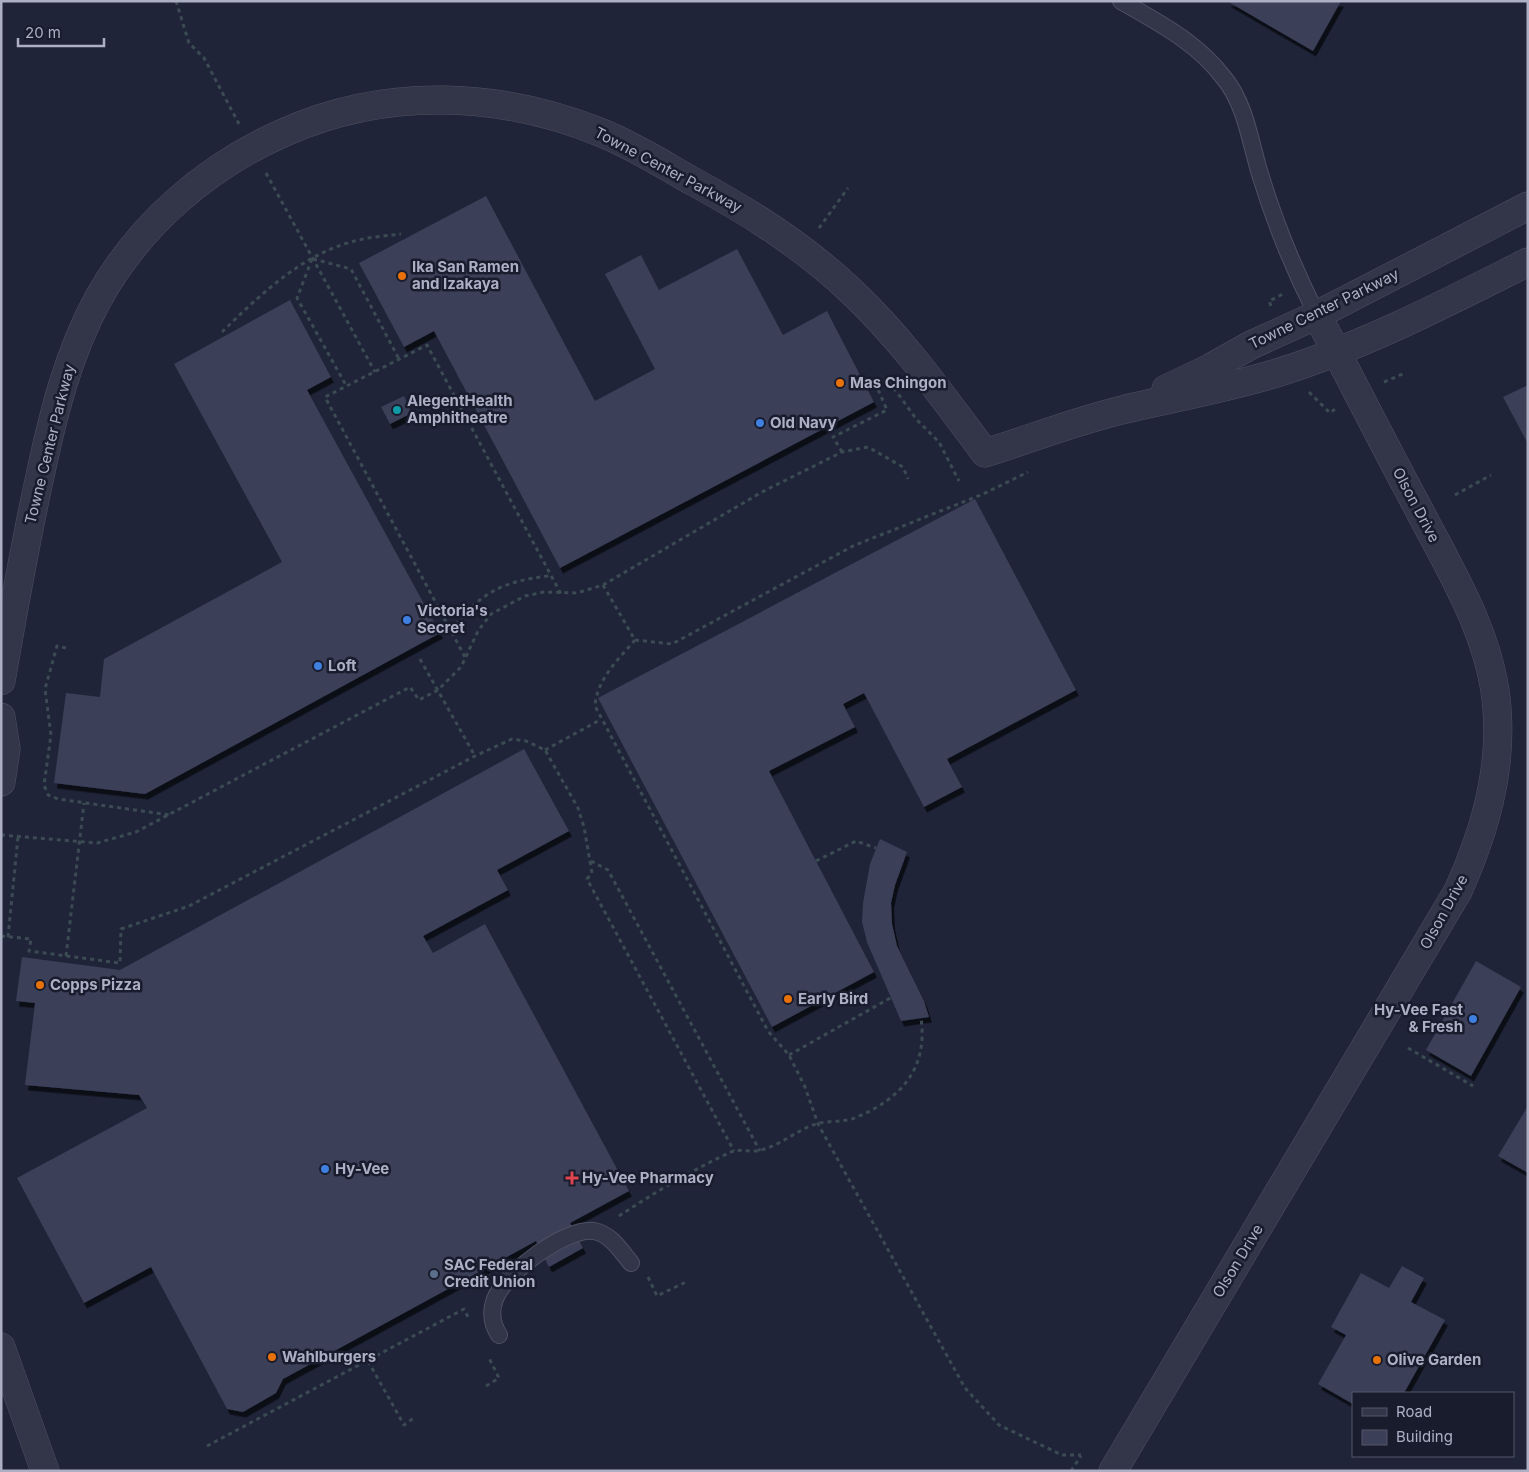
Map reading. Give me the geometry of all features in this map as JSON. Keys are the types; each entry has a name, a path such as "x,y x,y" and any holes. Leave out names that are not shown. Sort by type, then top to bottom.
{"street":[{"name":"Towne Center Parkway","path":"1,681 29,526 48,438 66,374 82,331 100,296 146,233 176,201 205,176 234,157 300,125 367,106 451,99 517,106 604,134 746,210 796,245 854,293 916,362 985,453 1120,410 1223,388 1283,372 1337,352 1397,326 1528,262"},
{"name":"Towne Center Parkway","path":"1120,410 1210,368 1251,345 1317,315 1528,206"},
{"name":"Olson Drive","path":"1113,1471 1458,891 1474,856 1494,784 1497,708 1492,674 1481,640 1465,599 1317,315"},
{"path":"1,717 6,749 1,782"},
{"path":"1,1347 45,1471"}],"lane":[{"path":"1121,1 1187,40 1226,79 1238,101 1259,172 1296,274 1317,315"},
{"path":"499,1335 493,1325 492,1313 495,1297 518,1269 534,1256 581,1231 596,1232 612,1240 632,1263"}],"path":[{"path":"176,1 190,43 204,58"},
{"path":"222,332 265,290 313,258 351,242 401,234"},
{"path":"313,258 351,269 399,359"},
{"path":"313,258 375,372"},
{"path":"313,258 297,298 346,387"},
{"path":"465,657 326,397 427,345 549,576 561,594"},
{"path":"842,452 833,437 888,410 876,385 888,380 917,420 939,442 959,481"},
{"path":"1309,393 1330,412"},
{"path":"1,835 97,843 136,832 410,688 419,700 438,690 461,667 478,632 491,614 525,596 544,592 577,593 602,585 762,492 842,452 868,447 903,467 908,479"},
{"path":"634,640 672,644 853,546 983,494 1028,472"},
{"path":"1456,495 1491,475"},
{"path":"450,631 465,612 496,588 513,581 549,576"},
{"path":"602,585 634,640"},
{"path":"634,640 609,670 596,692 595,706 600,720 768,1030 789,1055 805,1087 818,1124 965,1388 999,1425 1062,1454 1081,1455 1071,1471"},
{"path":"66,648 58,646 45,688 51,735 44,785 48,795 58,799 171,815"},
{"path":"420,659 475,756"},
{"path":"545,750 600,720"},
{"path":"1,936 31,939 29,951 120,963 121,929 189,906 475,756 512,739 526,741 545,750 578,808 584,827 592,873 587,879 734,1151"},
{"path":"66,956 84,803"},
{"path":"8,936 18,837"},
{"path":"816,860 856,841 876,848"},
{"path":"590,861 608,870 760,1151"},
{"path":"789,1055 892,997"},
{"path":"617,1217 648,1197 734,1151 760,1151 818,1124 857,1118 891,1098 916,1069 924,1038 921,1018"},
{"path":"1408,1048 1474,1086"},
{"path":"207,1446 464,1309"},
{"path":"368,1361 404,1425 415,1417"}],"building":[{"path":"1227,1 1341,1 1313,51"},
{"path":"486,196 595,401 655,369 605,274 641,255 659,290 737,249 783,335 827,311 874,402 560,568 434,331 404,347 359,263"},
{"path":"290,300 331,377 307,390 440,633 145,794 54,783 66,693 100,697 104,659 282,562 174,364"},
{"path":"1528,385 1528,444 1503,397"},
{"name":"AlegentHealth Amphitheatre","path":"404,396 412,413 390,424 381,407"},
{"path":"975,499 1076,690 947,759 962,787 924,807 864,693 843,704 855,727 769,771 874,972 772,1027 598,698"},
{"name":"Hy-Vee","path":"524,749 569,831 497,870 508,890 423,936 433,953 485,924 629,1191 570,1223 583,1248 549,1267 536,1241 283,1379 276,1393 243,1412 227,1409 151,1267 84,1303 17,1178 147,1108 139,1095 25,1085 35,1003 16,1001 22,957 120,970"},
{"path":"880,839 907,852 895,885 891,903 892,924 897,946 924,1001 929,1017 901,1021 867,942 862,922 863,903 870,864"},
{"name":"Hy-Vee Fast & Fresh","path":"1476,961 1521,987 1471,1076 1426,1050"},
{"path":"1528,1106 1528,1173 1498,1156"},
{"name":"Olive Garden","path":"1402,1266 1424,1278 1411,1302 1445,1320 1405,1392 1352,1392 1352,1403 1318,1384 1346,1335 1331,1327 1361,1273 1389,1288"}],"place":[{"name":"Ika San Ramen and Izakaya","path":"402,276"},
{"name":"Mas Chingon","path":"840,383"},
{"name":"AlegentHealth Amphitheatre","path":"397,410"},
{"name":"Old Navy","path":"760,423"},
{"name":"Victoria's Secret","path":"407,620"},
{"name":"Loft","path":"318,666"},
{"name":"Copps Pizza","path":"40,985"},
{"name":"Early Bird","path":"788,999"},
{"name":"Hy-Vee Fast & Fresh","path":"1473,1019"},
{"name":"Hy-Vee","path":"325,1169"},
{"name":"Hy-Vee Pharmacy","path":"572,1178"},
{"name":"SAC Federal Credit Union","path":"434,1274"},
{"name":"Wahlburgers","path":"272,1357"},
{"name":"Olive Garden","path":"1377,1360"}]}
